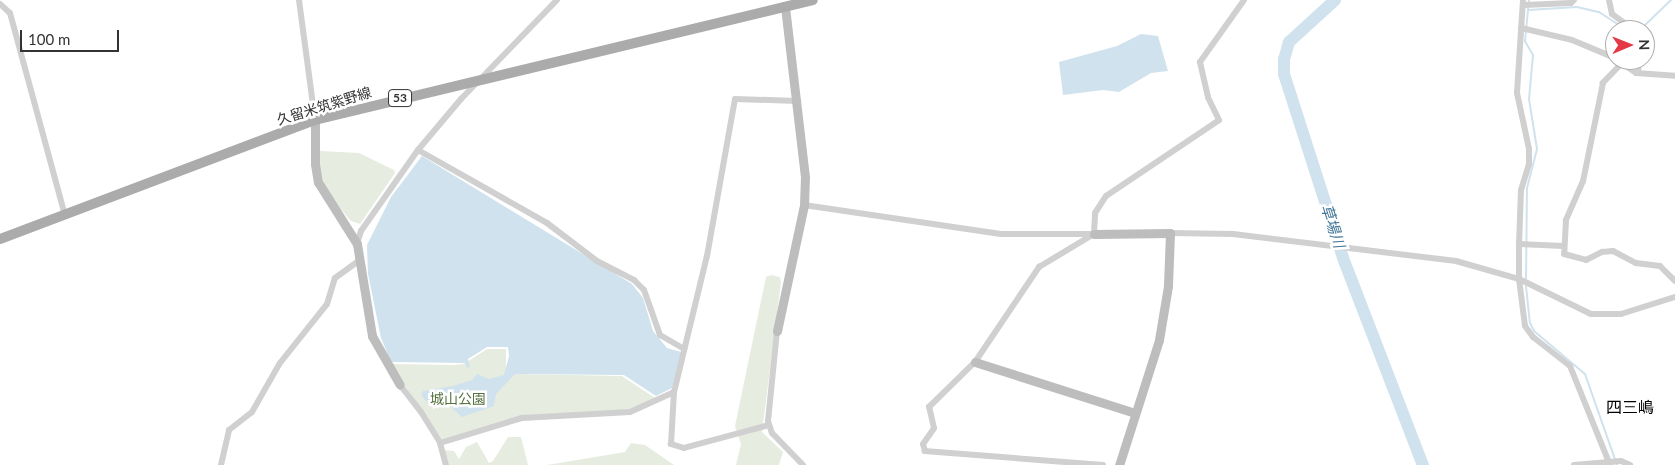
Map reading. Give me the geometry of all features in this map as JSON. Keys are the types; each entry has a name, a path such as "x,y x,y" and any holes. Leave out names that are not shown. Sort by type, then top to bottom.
{"main road":[{"name":"久留米筑紫野線","path":"0,239 316,120 785,3 812,0"}],"street":[{"path":"299,0 316,120 315,164 318,182 356,244 372,336 400,385 421,412 440,443 446,465"},
{"path":"356,244 361,231 418,150 461,99 484,78 557,0"},
{"path":"1094,234 1095,213 1106,196 1219,120 1206,91 1200,62 1244,0"},
{"path":"1574,0 1571,3 1523,2 1516,93 1529,148 1529,164 1521,190 1519,280 1525,326 1533,337 1570,366 1590,420 1611,464"},
{"path":"1609,0 1612,14 1620,20"},
{"path":"785,3 805,168 804,205 777,331 769,425 803,465"},
{"path":"0,4 10,13 65,215"},
{"path":"1521,28 1572,40 1605,54"},
{"path":"1611,70 1603,83 1583,180 1566,220 1564,254 1577,260 1613,252 1636,263 1660,266 1675,281"},
{"path":"1633,70 1638,73 1675,76"},
{"path":"769,425 684,448 675,447 671,444 674,392 707,256 735,99 798,101"},
{"path":"418,150 547,223 597,262 634,280 644,290 660,335 684,349"},
{"path":"804,205 1001,234 1233,234 1456,261 1519,280 1591,314 1621,314 1675,297"},
{"path":"1094,234 1039,267 975,362 930,405 934,428 923,444 925,451 1103,465"},
{"path":"1119,465 1159,340 1168,286 1170,234"},
{"path":"1520,244 1563,246"},
{"path":"221,465 229,430 252,412 280,363 327,304 335,278 358,261"},
{"path":"975,362 1135,413"},
{"path":"440,443 522,418 630,412 674,392"},
{"path":"1574,465 1630,465"}],"green space":[{"path":"320,151 359,153 394,170 395,173 360,224 351,221 338,206 325,185 319,171"},
{"path":"771,275 780,277 781,282 762,432 783,452 779,465 736,465 741,444 735,426 766,277"},
{"name":"城山公園","path":"487,349 506,349 506,367 515,374 622,376 655,398 634,409 511,419 442,440 390,364 464,364"},
{"path":"508,437 521,437 528,465 448,465 443,450 454,451 459,459 466,447 477,442 489,463 493,461"},
{"path":"631,443 645,445 674,465 547,465 625,452"}],"water":[{"path":"1141,34 1158,36 1168,71 1151,73 1119,92 1103,90 1063,95 1059,62 1117,46"},
{"path":"422,156 632,284 643,298 653,331 667,348 681,352 672,388 656,396 624,375 515,374 496,394 494,406 462,417 449,405 430,406 421,395 423,391 453,386 472,380 477,374 489,379 504,375 509,356 508,347 487,347 468,359 470,367 467,368 465,363 391,362 381,338 368,274 367,245 391,197"}],"waterway":[{"name":"草場川","path":"1335,0 1289,42 1284,59 1284,74 1343,258 1423,465"},
{"path":"1526,281 1527,188 1537,149 1529,99 1533,55 1525,41 1529,0"},
{"path":"1650,20 1671,0"},
{"path":"1528,10 1577,7 1599,12 1611,20"},
{"path":"1526,286 1530,323 1534,331 1585,374 1617,465"}],"district":[{"name":"四三嶋","path":"1630,407"}]}
